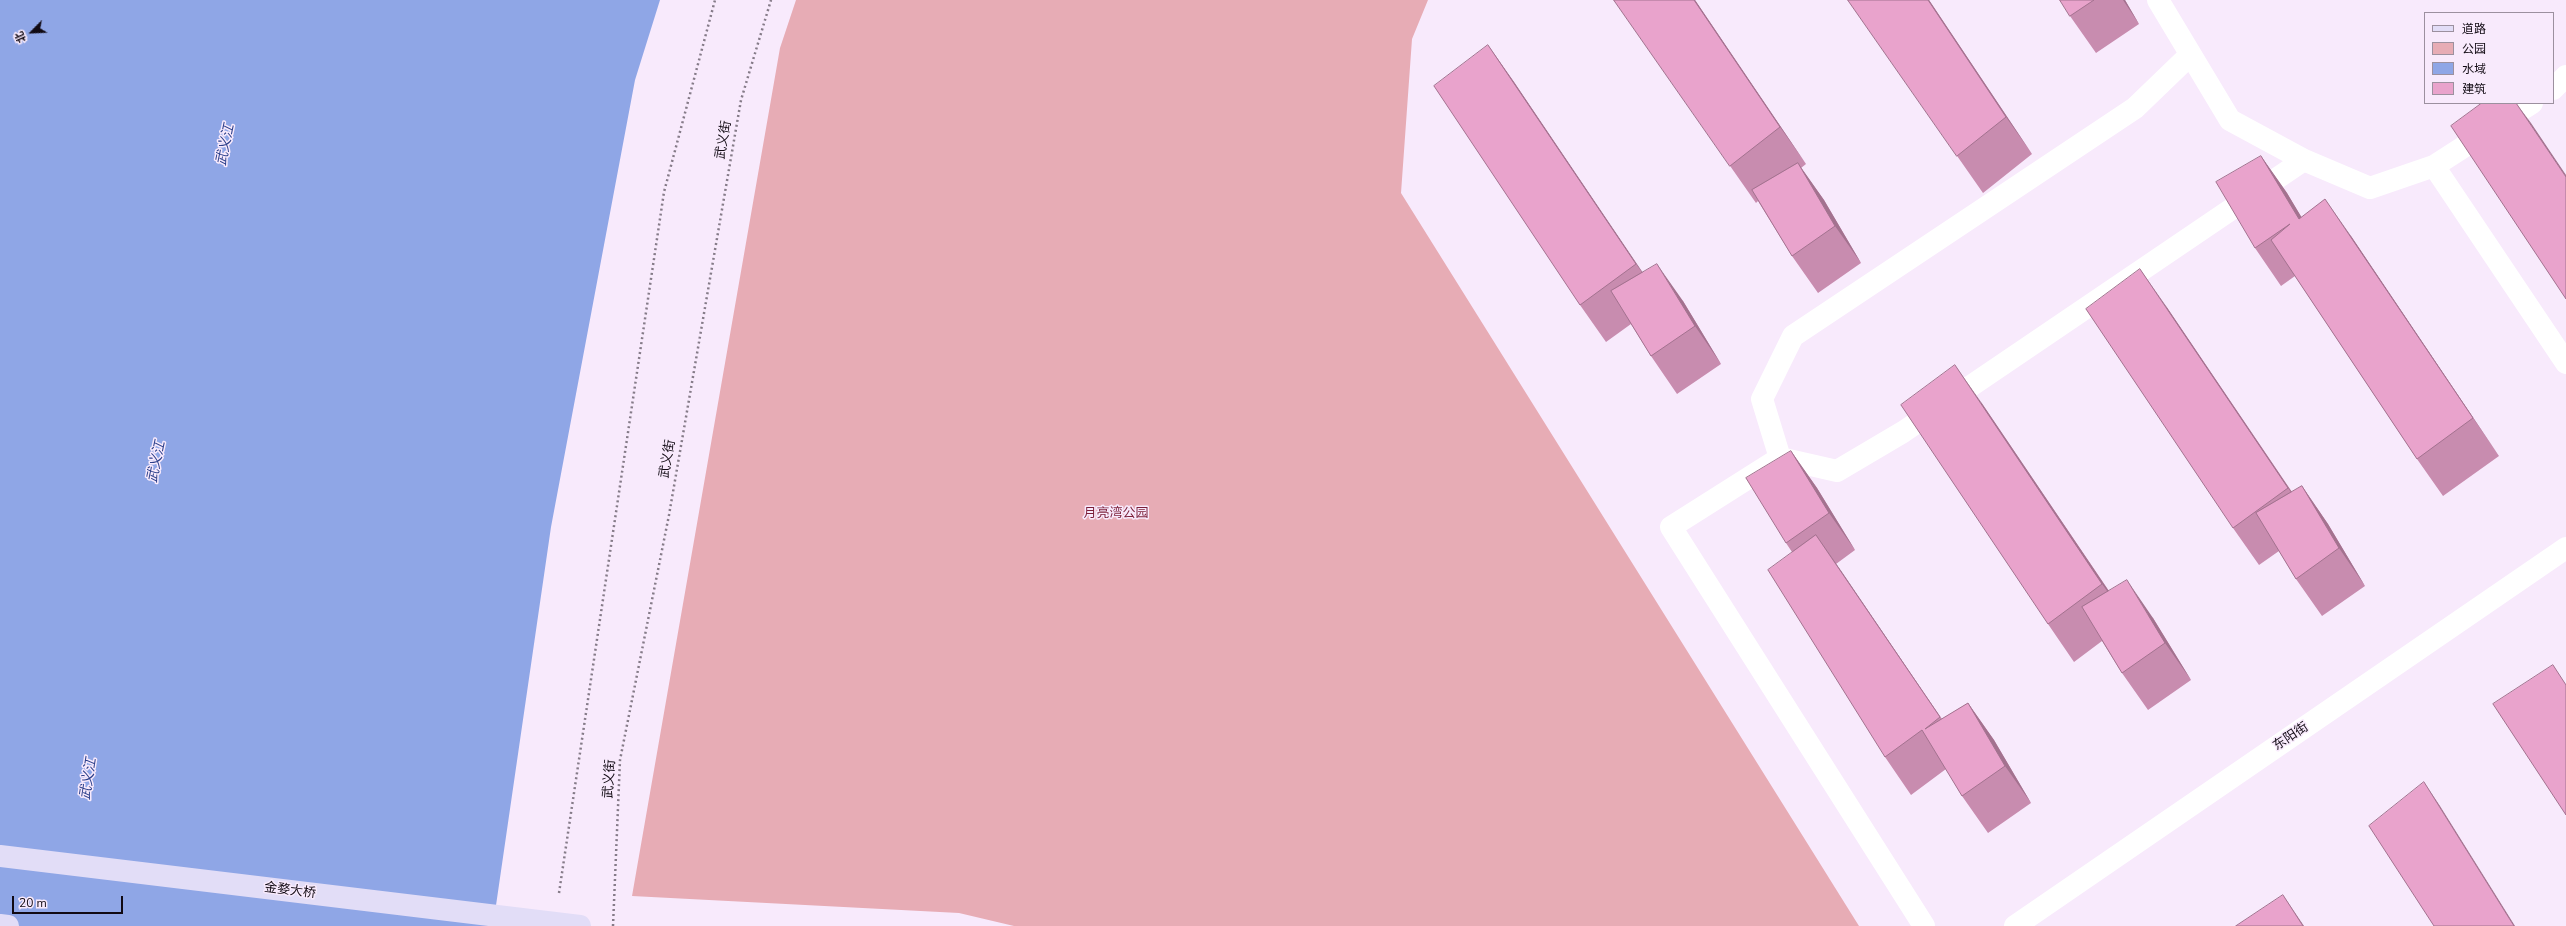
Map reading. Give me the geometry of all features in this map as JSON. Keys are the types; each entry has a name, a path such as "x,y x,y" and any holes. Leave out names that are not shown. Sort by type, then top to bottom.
{"main road":[{"name":"金婺大桥","path":"0,856 580,926"},
{"path":"0,925 8,926"}],"street":[{"path":"2158,0 2230,120 2304,160 2370,188 2434,166 2530,104"},
{"path":"1780,458 1762,399 1793,336 2135,108 2190,55"},
{"path":"2554,88 2566,76"},
{"path":"1924,926 1671,527 1780,458 1837,471 1903,432 2304,160"},
{"path":"2434,166 2566,362"},
{"name":"东阳街","path":"2015,926 2563,556"}],"path":[{"path":"559,895 664,192 715,0"},
{"name":"武义街","path":"613,926 620,760 669,514 741,100 772,0"}],"green space":[{"name":"月亮湾公园","path":"796,0 1428,0 1412,39 1401,193 1859,926 1014,926 959,913 632,896 780,48"}],"water":[{"name":"武义江","path":"0,0 660,0 635,80 551,527 493,926 0,926"}],"building":[{"path":"1614,0 1694,0 1780,127 1730,166"},
{"path":"1848,0 1928,0 2006,117 1957,156"},
{"path":"2060,0 2094,0 2070,16"},
{"path":"1488,45 1636,264 1580,305 1434,86"},
{"path":"2481,104 2517,104 2566,177 2566,299 2451,126"},
{"path":"2261,156 2299,219 2325,199 2473,418 2417,459 2271,240 2290,224 2255,248 2216,182"},
{"path":"1798,163 1835,226 1792,256 1752,190"},
{"path":"1657,264 1695,326 1651,356 1611,291"},
{"path":"2140,269 2288,488 2233,528 2086,309"},
{"path":"1955,365 2102,584 2048,624 1901,405"},
{"path":"1791,451 1829,513 1786,543 1746,478"},
{"path":"2302,486 2339,548 2296,579 2256,513"},
{"path":"1816,535 1940,717 1925,729 1968,703 2005,766 1962,796 1922,730 1885,757 1768,570"},
{"path":"2127,580 2165,643 2122,673 2082,607"},
{"path":"2553,665 2566,685 2566,815 2493,704"},
{"path":"2424,782 2514,926 2434,926 2369,826"},
{"path":"2283,895 2303,926 2236,926"}]}
